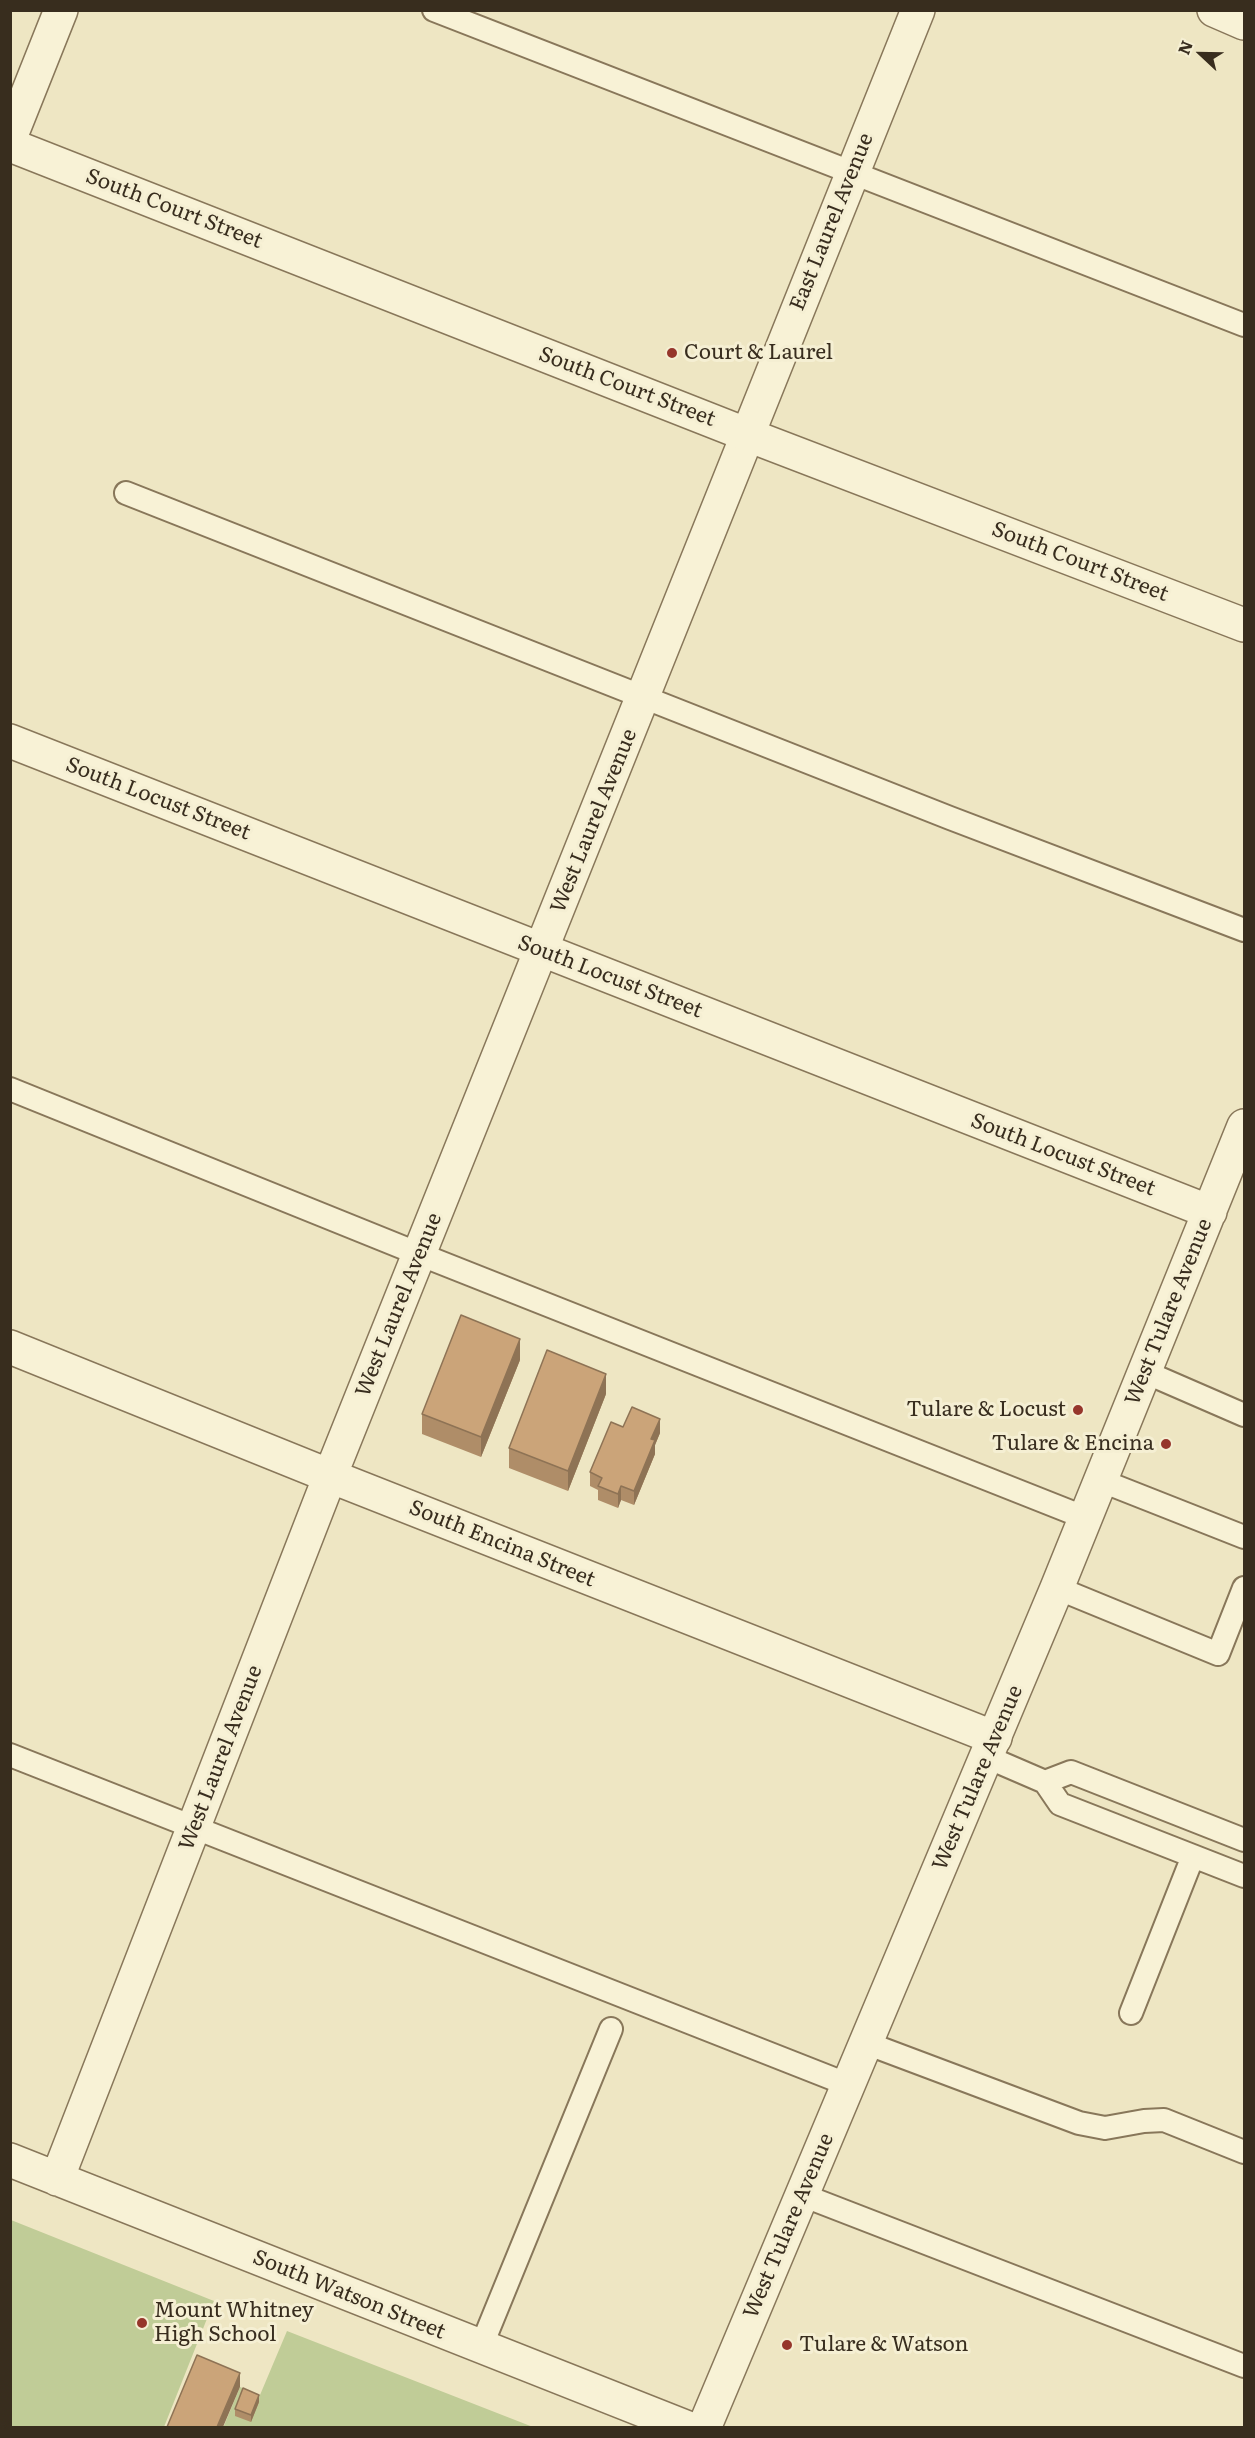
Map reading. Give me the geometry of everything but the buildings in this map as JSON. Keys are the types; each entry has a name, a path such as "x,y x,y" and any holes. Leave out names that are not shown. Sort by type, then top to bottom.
{"street":[{"path":"10,138 62,10"},
{"name":"East Laurel Avenue","path":"748,435 918,10"},
{"path":"1214,10 1245,22"},
{"name":"South Court Street","path":"10,145 748,435 1245,626"},
{"name":"West Laurel Avenue","path":"57,2179 330,1476 748,435"},
{"name":"South Locust Street","path":"10,741 1210,1212"},
{"name":"West Tulare Avenue","path":"704,2427 991,1748 1245,1126"},
{"name":"South Encina Street","path":"10,1347 991,1748"},
{"name":"South Watson Street","path":"10,2160 481,2348 688,2427"}],"lane":[{"path":"434,10 1245,325"},
{"path":"126,493 950,818 1245,930"},
{"path":"10,1089 1086,1518"},
{"path":"1145,1372 1245,1414"},
{"path":"1102,1480 1245,1537"},
{"path":"1057,1588 1218,1654 1245,1588"},
{"path":"991,1748 1045,1782 1060,1804 1245,1876"},
{"path":"10,1755 849,2085"},
{"path":"1045,1782 1071,1772 1245,1840"},
{"path":"1131,2013 1193,1856"},
{"path":"481,2348 611,2029"},
{"path":"866,2043 1078,2123 1105,2128 1164,2120 1245,2152"},
{"path":"802,2195 1245,2366"}],"green space":[{"path":"11,2220 214,2301 164,2427 11,2427"},
{"path":"287,2331 533,2427 223,2428 240,2387 260,2395"}],"place":[{"name":"Court & Laurel","path":"672,353"},
{"name":"Tulare & Locust","path":"1078,1410"},
{"name":"Tulare & Encina","path":"1166,1444"},
{"name":"Mount Whitney High School","path":"142,2323"},
{"name":"Tulare & Watson","path":"787,2345"}]}
